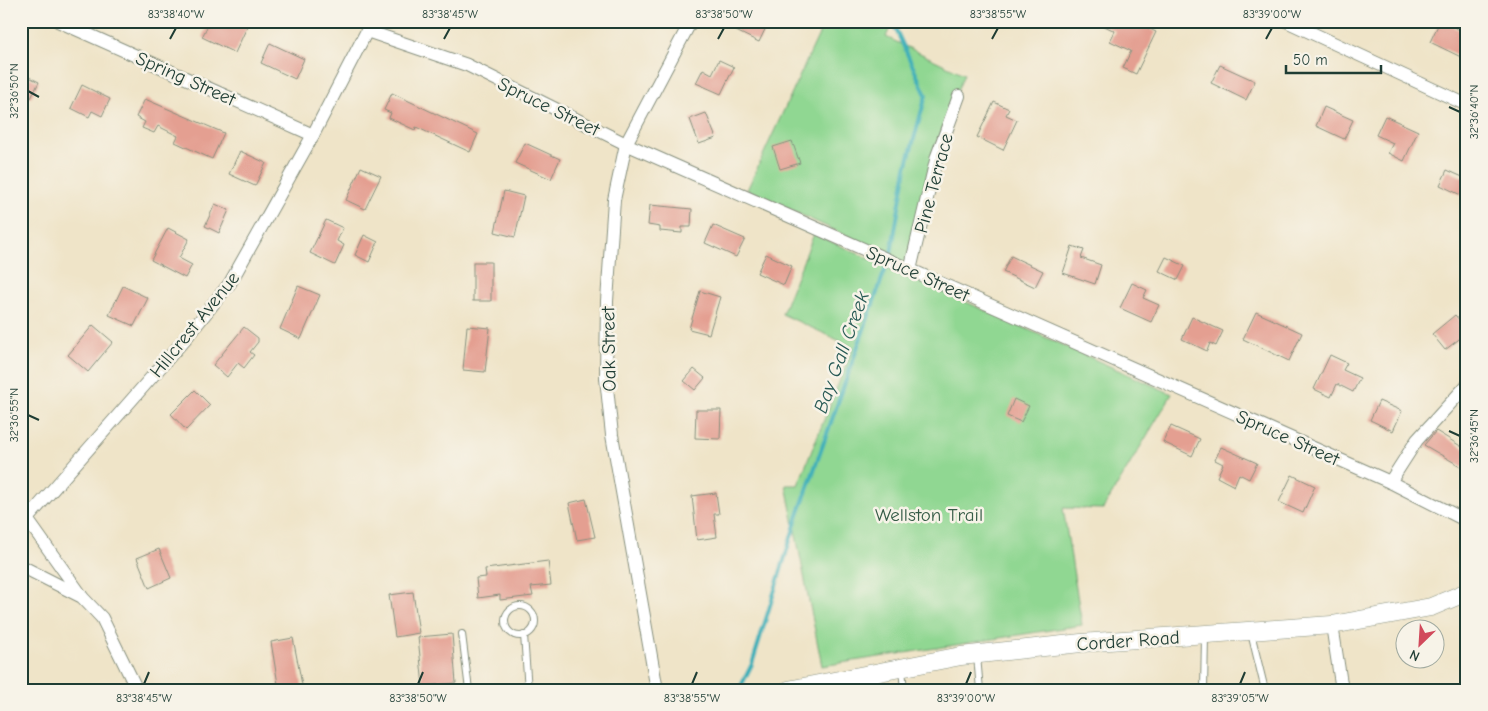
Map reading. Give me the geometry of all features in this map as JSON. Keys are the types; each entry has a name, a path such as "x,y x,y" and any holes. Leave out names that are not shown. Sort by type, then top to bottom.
{"street":[{"name":"Spring Street","path":"58,21 313,135"},
{"name":"Oak Street","path":"657,690 612,435 606,378 607,301 614,200 626,144 690,21"},
{"path":"1286,21 1467,106"},
{"name":"Hillcrest Avenue","path":"24,520 186,338 230,283 313,135 370,26"},
{"name":"Spruce Street","path":"370,26 467,65 626,144 1390,482 1467,521"},
{"name":"Pine Terrace","path":"907,268 937,156 959,96"},
{"path":"1390,482 1417,440 1467,385"},
{"path":"24,520 82,598 102,618 137,690"},
{"path":"21,566 82,598"},
{"name":"Corder Road","path":"788,690 977,655 1081,643 1332,625 1431,607 1467,592"},
{"path":"1332,625 1342,690"}],"lane":[{"path":"516,606 526,608 534,615 535,620 532,630 524,636 515,635 505,625 508,612 516,606"},
{"path":"1250,631 1265,690"},
{"path":"462,634 469,690"},
{"path":"1204,690 1205,634"},
{"path":"524,636 528,690"},
{"path":"977,655 980,690"},
{"path":"902,668 904,690"}],"green space":[{"path":"825,21 893,21 886,37 964,74 931,158 908,264 747,190"},
{"name":"Wellston Trail","path":"814,234 1172,394 1103,509 1063,508 1082,625 822,666 786,485 798,485 853,347 782,314"}],"building":[{"path":"210,21 236,21 247,27 235,53 202,37"},
{"path":"741,21 769,21 759,42 736,31"},
{"path":"1094,21 1134,21 1156,32 1136,74 1123,68 1131,51 1110,41 1115,31"},
{"path":"1440,21 1467,33 1467,51 1463,58 1430,42"},
{"path":"270,43 304,59 295,79 261,63"},
{"path":"719,60 734,67 721,94 696,83 703,69 712,74"},
{"path":"1220,65 1255,81 1246,100 1211,83"},
{"path":"21,73 39,82 31,98 21,94"},
{"path":"82,85 110,99 102,116 92,111 89,117 71,108"},
{"path":"392,93 478,134 470,152 416,127 415,130 389,118 391,113 384,110"},
{"path":"145,99 224,133 212,159 175,142 178,136 158,126 154,133 142,128 145,122 136,117"},
{"path":"994,102 1009,109 1006,115 1017,120 1003,150 977,137"},
{"path":"1324,107 1353,120 1344,139 1316,126"},
{"path":"706,113 716,138 699,144 690,119"},
{"path":"1385,116 1418,131 1404,161 1388,153 1393,143 1376,135"},
{"path":"792,141 800,163 780,169 773,147"},
{"path":"525,143 560,159 551,179 515,163"},
{"path":"240,151 266,163 255,186 229,174"},
{"path":"361,167 381,176 365,209 346,200"},
{"path":"1447,170 1467,179 1467,198 1440,185"},
{"path":"504,191 524,196 515,237 495,232"},
{"path":"215,204 229,210 219,233 205,226"},
{"path":"650,205 692,209 691,227 682,227 682,233 660,231 660,227 648,225"},
{"path":"326,220 343,228 337,241 344,245 335,265 310,253"},
{"path":"713,225 745,239 736,257 705,243"},
{"path":"168,228 189,239 179,258 192,265 185,278 151,260"},
{"path":"364,235 378,242 369,262 355,255"},
{"path":"1072,246 1084,250 1081,258 1101,265 1095,284 1063,273"},
{"path":"766,254 792,266 784,285 757,273"},
{"path":"1011,256 1043,271 1035,287 1003,272"},
{"path":"1166,257 1185,266 1178,280 1159,271"},
{"path":"473,262 491,262 491,301 473,301"},
{"path":"1132,283 1147,290 1143,298 1159,305 1151,322 1120,308"},
{"path":"123,286 148,298 134,326 109,315"},
{"path":"298,286 320,295 301,339 280,329"},
{"path":"700,291 720,297 709,334 689,329"},
{"path":"1256,312 1302,333 1289,361 1243,339"},
{"path":"1455,315 1467,329 1467,333 1445,350 1432,334"},
{"path":"1192,317 1223,331 1216,346 1210,343 1207,351 1182,339"},
{"path":"93,325 113,342 88,372 68,355"},
{"path":"467,326 490,328 485,372 463,370"},
{"path":"244,327 258,338 258,342 250,352 254,355 244,368 238,363 227,377 213,365"},
{"path":"1330,355 1347,363 1343,370 1360,378 1353,392 1337,384 1331,397 1314,389"},
{"path":"694,369 705,378 695,390 684,381"},
{"path":"195,390 210,405 186,430 171,414"},
{"path":"1014,399 1029,406 1021,422 1007,416"},
{"path":"1379,401 1402,411 1393,431 1370,420"},
{"path":"696,410 721,410 720,439 695,438"},
{"path":"1171,426 1200,439 1192,456 1163,442"},
{"path":"1436,431 1467,450 1467,470 1424,445"},
{"path":"1221,447 1257,463 1249,479 1239,474 1234,486 1217,477 1223,464 1215,460"},
{"path":"1292,475 1315,486 1303,513 1279,502"},
{"path":"716,493 719,514 714,514 717,537 697,540 692,496"},
{"path":"586,499 595,537 577,540 569,503"},
{"path":"159,549 171,578 149,588 137,558"},
{"path":"548,561 551,585 531,587 533,596 500,600 500,595 478,598 476,578 486,577 485,569"},
{"path":"413,592 419,633 395,637 389,595"},
{"path":"452,634 456,683 423,686 418,637"},
{"path":"293,638 303,690 279,690 271,642"}],"waterway":[{"name":"Bay Gall Creek","path":"739,690 752,664 797,518 891,253 906,168 926,95 892,21"}]}
